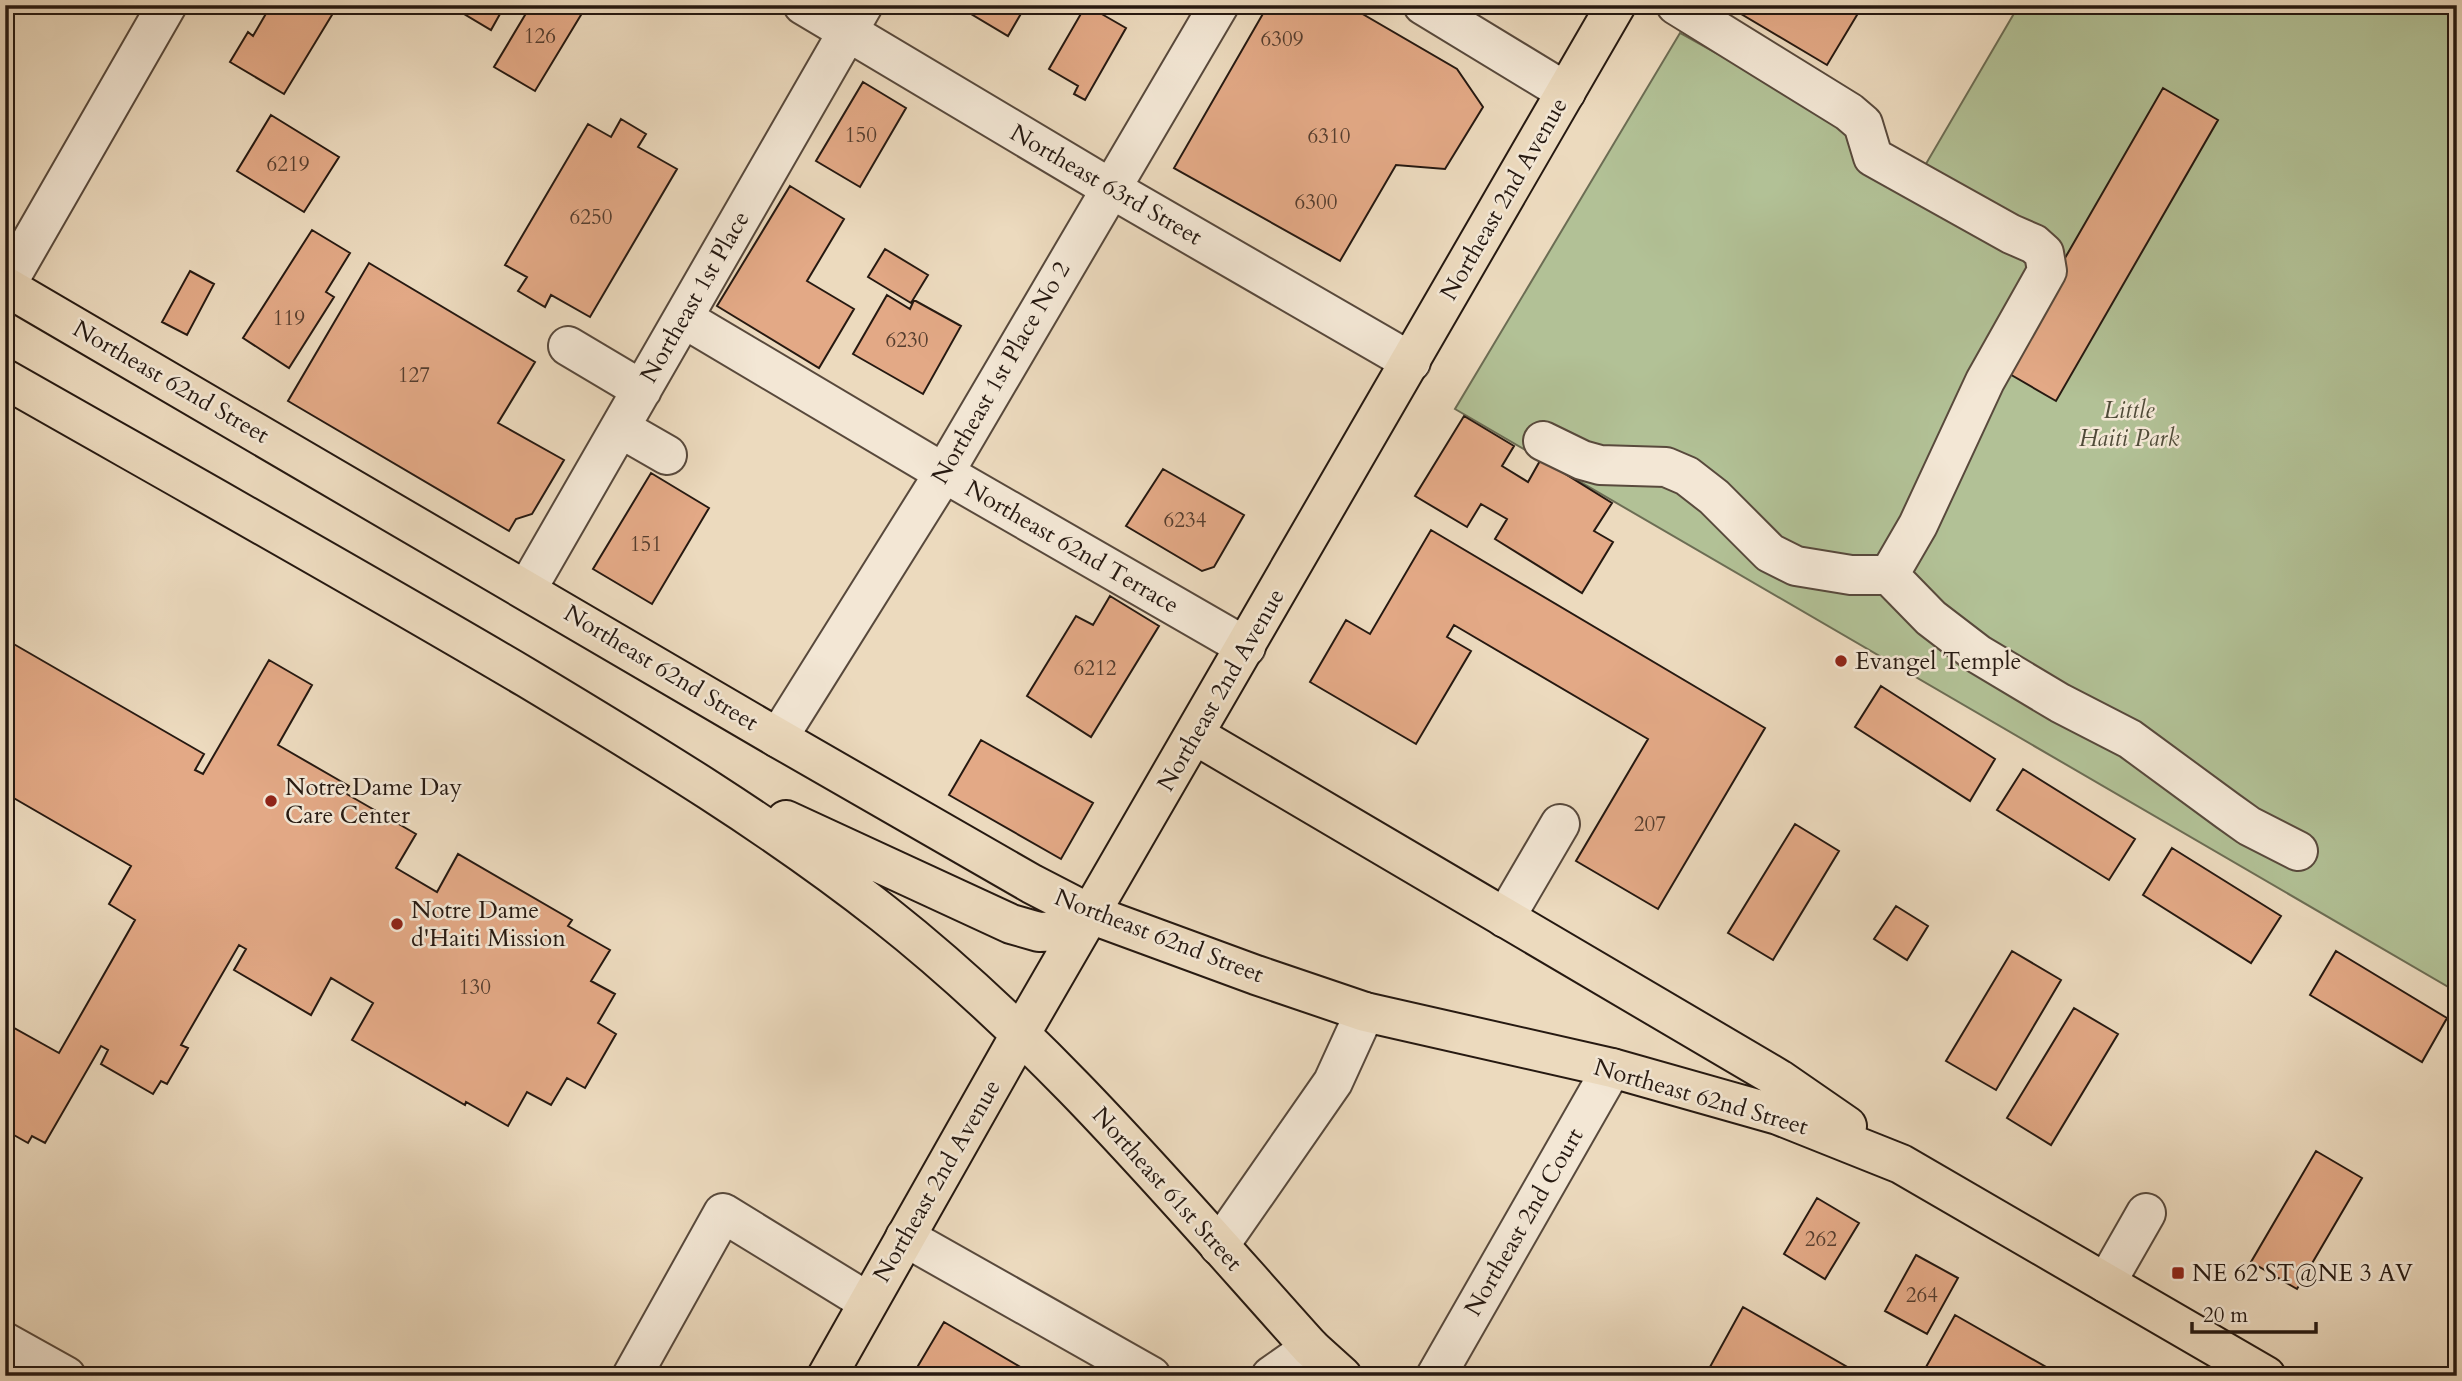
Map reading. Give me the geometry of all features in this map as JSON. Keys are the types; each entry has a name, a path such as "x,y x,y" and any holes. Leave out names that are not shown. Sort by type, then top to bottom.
{"main road":[{"name":"Northeast 2nd Avenue","path":"827,1376 1021,1033 1616,5"},
{"name":"Northeast 62nd Street","path":"5,286 778,738 1032,884 1090,914 1365,1012 1612,1069 1778,1115 1901,1164 2266,1376"},
{"path":"5,379 450,633 686,774 773,830 885,914 1021,1033"},
{"path":"1195,735 1779,1079 1901,1164"},
{"path":"686,774 1011,924 1040,932 1065,931 1090,914"},
{"name":"Northeast 61st Street","path":"1021,1033 1079,1092 1311,1348 1342,1376"}],"street":[{"path":"5,286 167,5"},
{"name":"Northeast 63rd Street","path":"803,5 855,18 1110,188 1411,362"},
{"name":"Northeast 1st Place No 2","path":"778,738 944,473 1219,5"},
{"path":"1423,5 1566,92"},
{"path":"1676,5 1849,111 1863,124 1874,157 2011,234 2034,244 2045,253 2047,271 1985,381 1918,525 1889,576"},
{"name":"Northeast 1st Place","path":"527,589 855,18"},
{"name":"Northeast 62nd Terrace","path":"683,317 944,473 1246,647"},
{"path":"568,346 642,390"},
{"path":"620,428 667,455"},
{"path":"1543,441 1581,460 1600,466 1666,467 1687,476 1714,497 1770,553 1796,566 1851,575 1889,576 1931,618 1978,654 2060,703 2130,739 2249,826 2298,851"},
{"path":"1505,918 1560,824"},
{"path":"1219,1246 1333,1082 1365,1012"},
{"name":"Northeast 2nd Court","path":"1436,1376 1612,1069"},
{"path":"632,1376 723,1213 868,1302"},
{"path":"2106,1283 2147,1213"},
{"path":"905,1237 1151,1376"},
{"path":"5,1342 66,1376"},
{"path":"1271,1376 1311,1348"}],"green space":[{"name":"Little Haiti Park","path":"2019,5 2457,5 2457,992 1455,409 1680,33 1923,169"}],"building":[{"path":"271,5 338,5 284,94 230,62 248,32 253,36"},
{"path":"449,5 505,5 491,30"},
{"path":"531,5 587,5 535,91 494,67"},
{"path":"956,5 1026,5 1008,36"},
{"path":"1086,5 1126,28 1085,100 1074,94 1078,86 1049,69"},
{"path":"1268,5 1347,5 1457,69 1483,107 1445,169 1396,165 1340,261 1174,168"},
{"path":"1726,5 1863,5 1827,65"},
{"path":"863,82 906,108 860,187 816,161"},
{"path":"2163,88 2218,120 2056,401 2001,369"},
{"path":"271,115 339,157 304,212 237,171"},
{"path":"621,119 646,134 638,147 677,169 590,317 551,295 545,307 518,291 527,277 505,265 588,124 611,137"},
{"path":"790,186 844,219 807,281 854,309 819,368 717,306"},
{"path":"312,230 350,253 326,292 334,297 289,368 243,338"},
{"path":"885,249 928,275 911,303 868,277"},
{"path":"369,263 535,362 498,423 564,460 532,514 516,519 509,531 288,401"},
{"path":"190,271 214,284 187,335 162,322"},
{"path":"887,295 910,309 914,300 961,326 923,394 853,354"},
{"path":"1464,416 1514,446 1502,466 1528,482 1541,459 1612,503 1594,531 1613,542 1582,593 1495,539 1507,519 1481,504 1467,527 1415,496"},
{"path":"1163,469 1244,515 1214,567 1202,571 1126,526"},
{"path":"651,473 709,508 652,604 593,569"},
{"path":"1431,530 1765,728 1658,909 1576,861 1648,739 1454,625 1447,637 1471,651 1416,744 1310,682 1346,620 1370,634"},
{"path":"1110,596 1159,626 1091,737 1027,696 1076,616 1093,625"},
{"path":"5,639 204,754 195,770 203,774 269,660 312,685 278,745 349,786 345,793 416,834 396,868 437,892 458,854 572,920 568,926 610,950 591,981 615,994 598,1023 616,1034 585,1088 567,1078 551,1105 527,1092 508,1126 466,1102 465,1105 352,1040 373,1003 331,978 311,1015 234,970 246,949 239,945 181,1045 188,1048 167,1084 161,1081 153,1094 101,1064 108,1050 101,1046 45,1143 32,1136 28,1143 5,1130 5,1023 59,1053 135,920 109,904 131,866 5,793"},
{"path":"1881,686 1995,759 1970,801 1855,727"},
{"path":"981,740 1093,803 1061,859 949,795"},
{"path":"2023,769 2135,839 2109,880 1997,810"},
{"path":"1795,824 1839,851 1773,960 1728,933"},
{"path":"2172,848 2281,916 2251,963 2143,895"},
{"path":"1896,906 1928,926 1907,960 1874,939"},
{"path":"2012,951 2061,980 1996,1090 1946,1061"},
{"path":"2336,951 2447,1018 2422,1062 2310,995"},
{"path":"2074,1008 2118,1034 2051,1145 2007,1118"},
{"path":"2316,1151 2362,1178 2297,1289 2251,1262"},
{"path":"1817,1198 1859,1223 1825,1279 1784,1254"},
{"path":"1916,1255 1958,1278 1927,1334 1885,1311"},
{"path":"1743,1307 1863,1376 1705,1376"},
{"path":"1955,1315 2062,1376 1921,1376"},
{"path":"944,1322 1034,1375 1034,1376 912,1376"}],"place":[{"name":"Evangel Temple","path":"1841,661"},
{"name":"Notre Dame Day Care Center","path":"271,801"},
{"name":"Notre Dame d'Haiti Mission","path":"397,924"},
{"name":"NE 62 ST@NE 3 AV","path":"2178,1273"}]}
